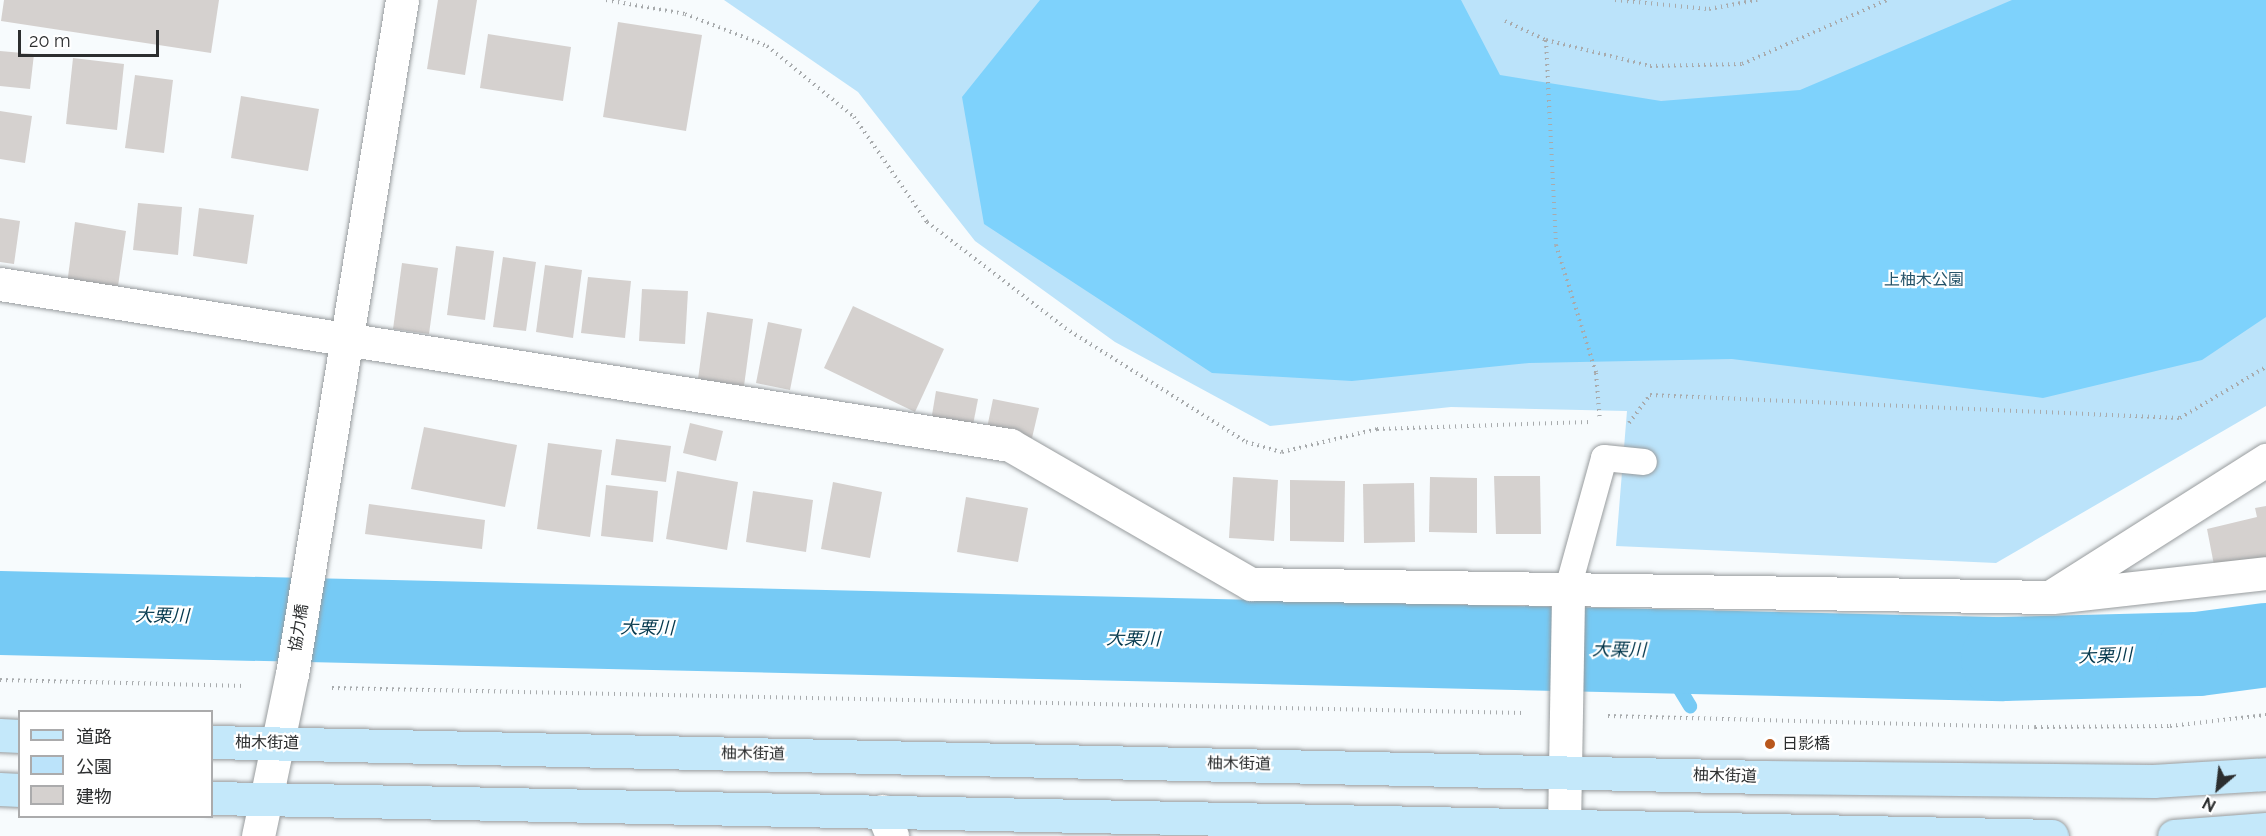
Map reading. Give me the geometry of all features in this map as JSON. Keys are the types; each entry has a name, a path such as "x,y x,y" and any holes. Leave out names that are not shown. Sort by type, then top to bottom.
{"main road":[{"path":"0,735 18,736"},
{"name":"柚木街道","path":"213,742 2047,781 2266,774"},
{"path":"0,789 18,790"},
{"path":"213,798 887,823 1564,826 1754,832 2052,836"},
{"path":"2174,836 2266,829"}],"street":[{"name":"協力橋","path":"258,836 292,674 402,0"},
{"path":"0,284 1010,446 1251,584 1567,592 2050,597 2266,573"},
{"path":"2050,597 2266,460"},
{"path":"1564,826 1564,771 1550,710 1567,592"}],"lane":[{"path":"1567,592 1604,458 1644,462"}],"path":[{"path":"606,0 685,14 766,46 854,117 927,222 1065,328 1246,442 1282,452 1377,429 1600,422"},
{"path":"1615,0 1709,9 1757,0"},
{"path":"1505,21 1546,40 1650,66 1742,64 1887,0"},
{"path":"1546,40 1556,245 1596,374 1604,458"},
{"path":"1604,458 1650,395 2180,418 2266,367"},
{"path":"0,680 251,686"},
{"path":"329,688 1550,710"},
{"path":"1605,716 2103,727 2170,726 2266,715"}],"green space":[{"name":"上柚木公園","path":"724,0 2266,0 2266,406 1996,563 1616,546 1627,411 1451,407 1270,426 1115,342 975,241 858,92"},
{"name":"上柚木公園","path":"1040,0 1461,0 1500,75 1661,101 1800,90 2012,0 2266,0 2266,317 2202,360 2043,398 1732,359 1529,363 1352,381 1212,373 984,224 962,97"}],"building":[{"path":"4,0 219,0 211,53 1,21"},
{"path":"438,0 477,0 465,75 427,69"},
{"path":"618,22 702,35 686,131 603,117"},
{"path":"488,34 571,47 563,101 480,88"},
{"path":"0,51 34,54 30,89 0,86"},
{"path":"73,58 124,64 117,130 66,124"},
{"path":"135,75 173,80 164,153 125,148"},
{"path":"241,96 319,109 308,171 231,158"},
{"path":"0,111 32,116 25,163 0,159"},
{"path":"138,203 182,207 178,255 133,250"},
{"path":"199,208 254,215 247,264 193,256"},
{"path":"0,218 20,221 14,264 0,262"},
{"path":"75,222 126,231 117,293 67,285"},
{"path":"456,246 494,251 485,320 447,315"},
{"path":"503,257 536,262 526,331 493,327"},
{"path":"402,263 438,268 429,334 393,329"},
{"path":"545,265 582,270 573,338 536,332"},
{"path":"588,277 631,281 625,338 581,333"},
{"path":"642,289 688,291 685,344 639,341"},
{"path":"853,306 944,349 915,412 824,368"},
{"path":"707,312 753,319 744,386 698,379"},
{"path":"768,322 802,329 790,390 756,383"},
{"path":"936,391 978,399 972,430 931,421"},
{"path":"993,399 1039,408 1032,438 987,428"},
{"path":"690,423 723,431 716,461 683,453"},
{"path":"424,427 517,445 505,507 411,489"},
{"path":"616,439 671,446 666,482 611,475"},
{"path":"548,443 602,450 590,537 537,529"},
{"path":"677,471 738,482 727,550 666,539"},
{"path":"1494,476 1540,476 1541,534 1496,534"},
{"path":"1233,477 1278,480 1274,541 1229,538"},
{"path":"1430,477 1477,478 1477,533 1429,532"},
{"path":"1290,480 1345,481 1344,542 1290,541"},
{"path":"833,482 882,492 870,558 821,549"},
{"path":"1414,483 1415,542 1364,543 1363,484"},
{"path":"606,485 658,491 653,542 601,536"},
{"path":"753,491 813,500 806,552 746,542"},
{"path":"966,497 1028,508 1018,562 957,552"},
{"path":"369,504 485,520 482,549 365,534"},
{"path":"2266,506 2266,558 2214,565 2207,529 2257,517 2255,508"}],"waterway":[{"name":"大栗川","path":"0,613 2003,659 2198,654 2266,645"},
{"path":"1656,650 1690,706"}],"place":[{"name":"日影橋","path":"1770,744"}]}
